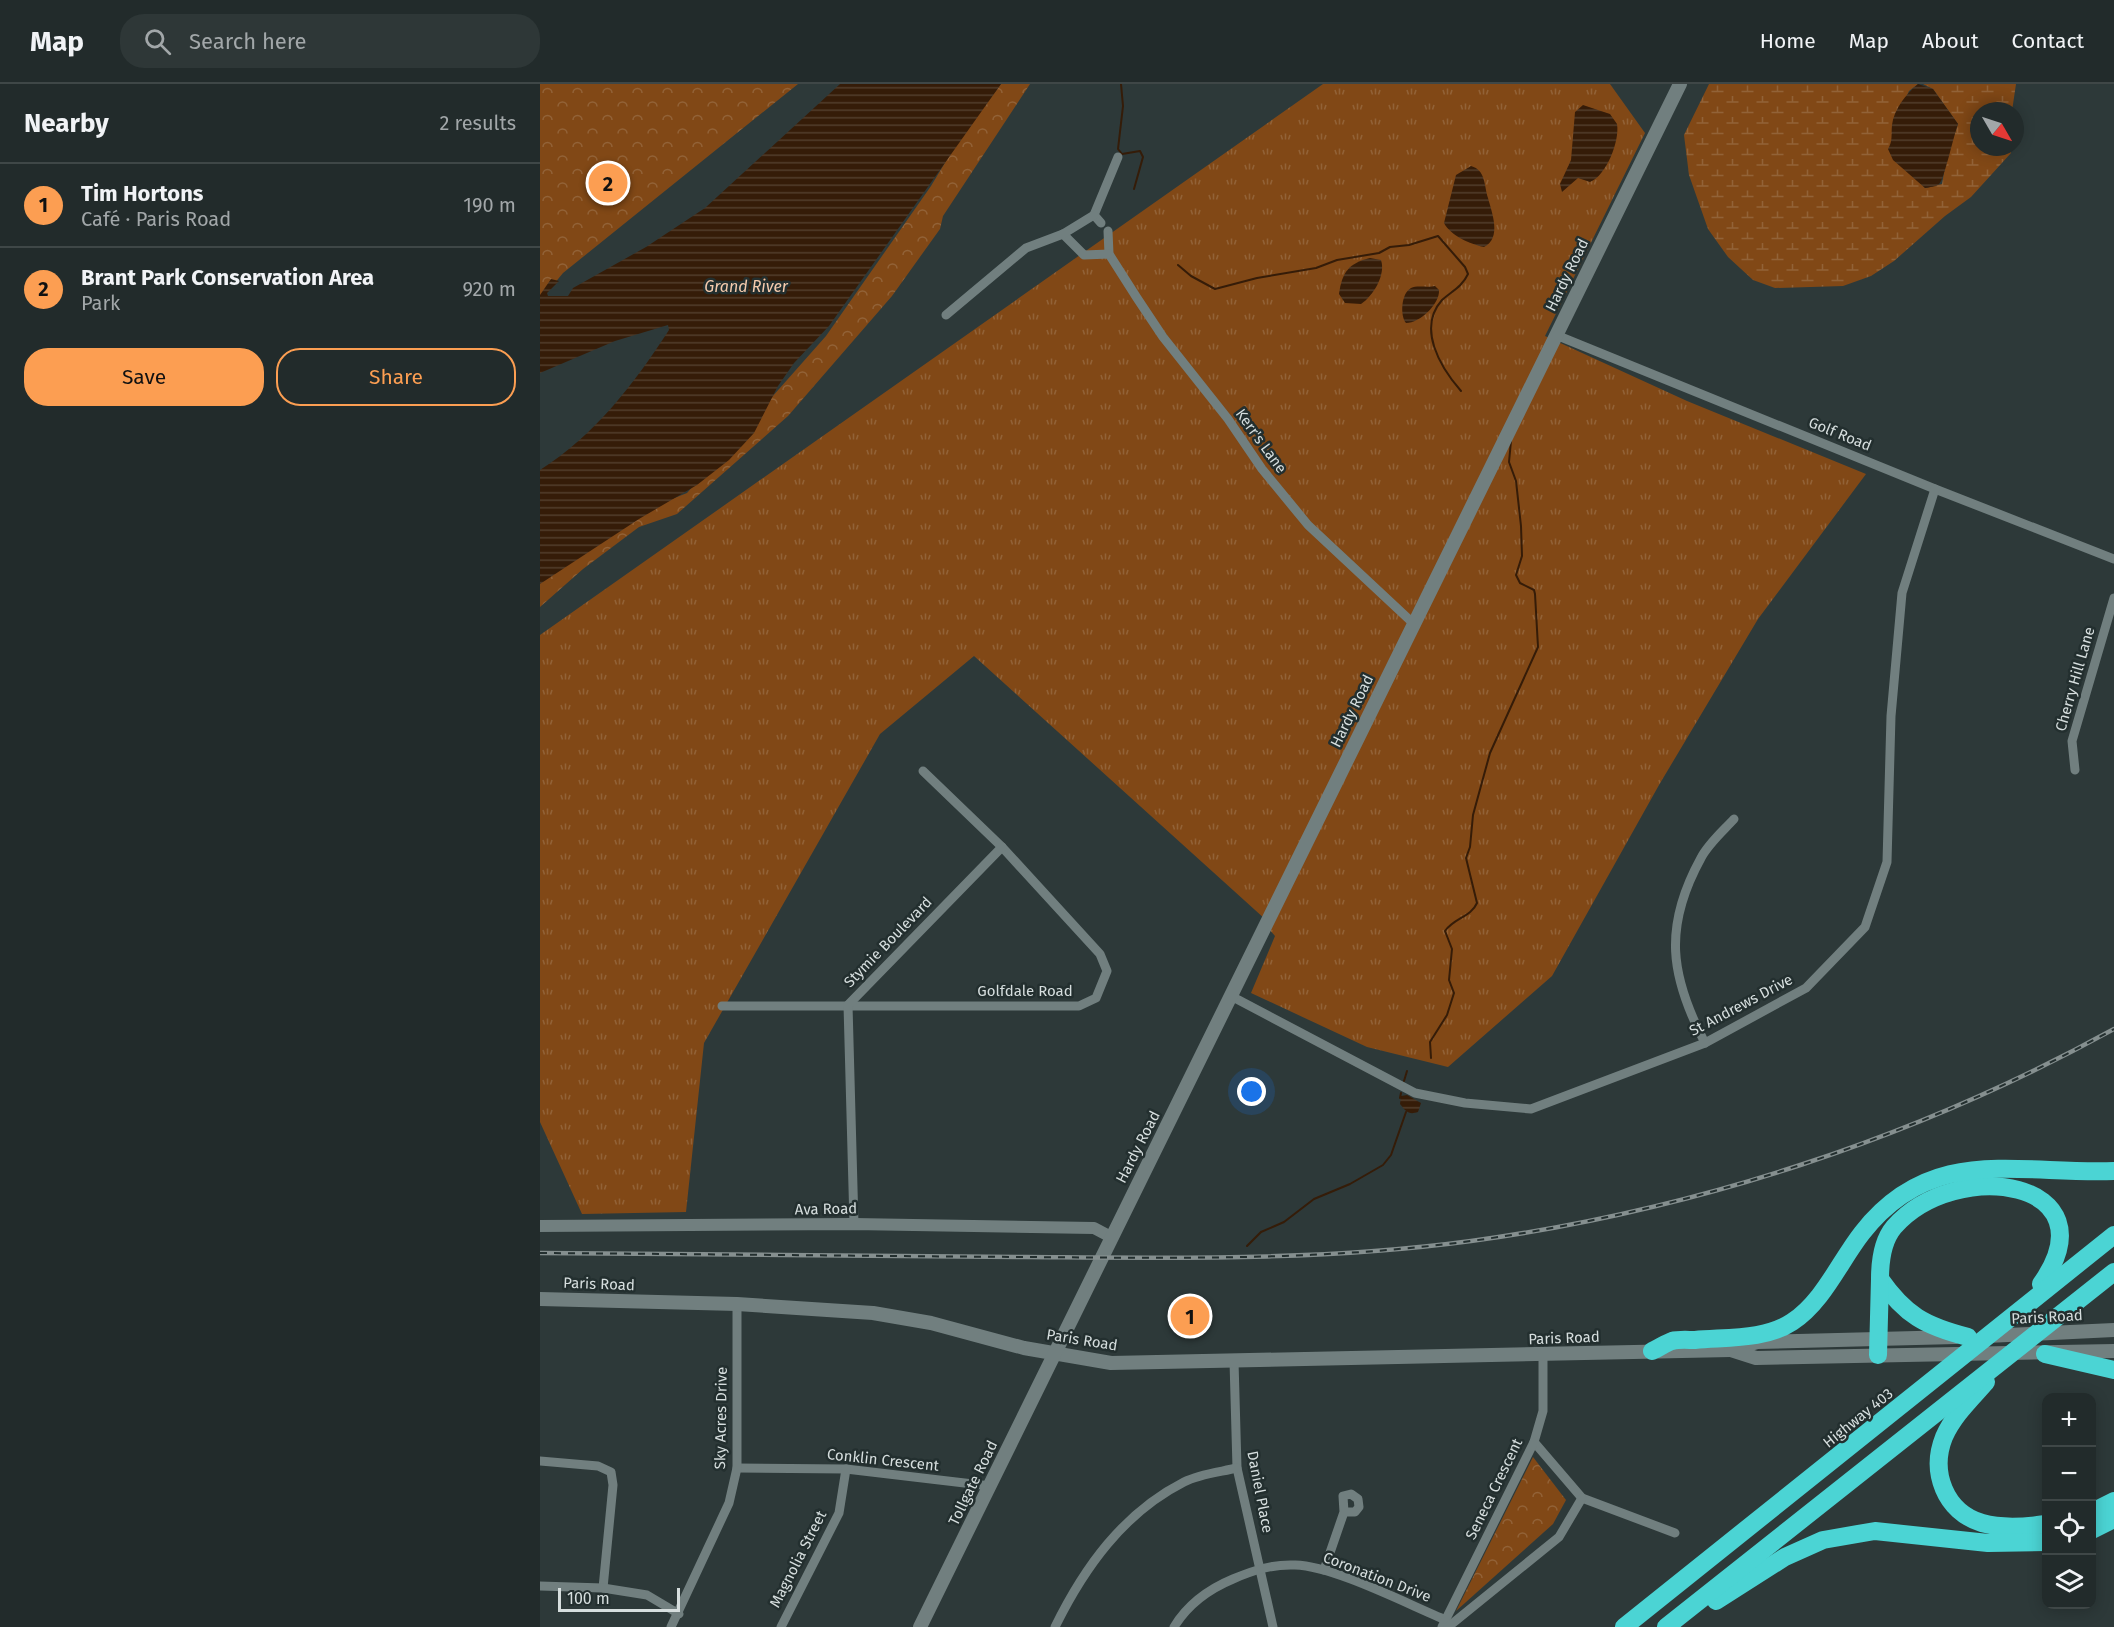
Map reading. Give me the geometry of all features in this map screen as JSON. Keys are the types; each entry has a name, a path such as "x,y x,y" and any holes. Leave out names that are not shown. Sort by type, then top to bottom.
{"highway":[{"path":"1652,1351 1673,1341 1746,1336 1776,1330 1792,1322 1818,1295 1851,1247 1876,1218 1911,1191 1938,1178 1968,1169 1995,1167 2114,1171"},
{"path":"1878,1347 1880,1279 1887,1239 1893,1228 1917,1209 1945,1195 1973,1188 1995,1186 2021,1188 2041,1197 2055,1210 2064,1232 2055,1268 2019,1311"},
{"name":"Highway 403","path":"1624,1627 2114,1235"},
{"path":"1666,1627 1982,1379 2003,1359 2114,1272"},
{"path":"1880,1279 1910,1314 1939,1330 1968,1336"},
{"path":"2044,1354 2114,1371"},
{"path":"1982,1379 1945,1436 1938,1467 1944,1490 1958,1510 1979,1522 2011,1527 2042,1524"},
{"path":"2096,1510 2114,1501"},
{"path":"2096,1528 2114,1519"},
{"path":"1678,1627 1749,1578 1785,1557 1823,1540 1875,1531 1989,1543 2042,1542"}],"main road":[{"name":"Hardy Road","path":"1054,1354 1201,1061 1680,84"},
{"name":"Paris Road","path":"540,1299 737,1304 873,1313 931,1323 1054,1354 1111,1363 1543,1356 1731,1350 1756,1358 1968,1336 2114,1330"},
{"name":"Paris Road","path":"1878,1347 2044,1354 2114,1351"},
{"name":"Tollgate Road","path":"920,1627 1054,1354"}],"street":[{"path":"946,315 1026,249 1063,234 1094,215 1118,157"},
{"path":"1094,215 1101,223"},
{"path":"1063,234 1084,255 1109,254 1108,231"},
{"name":"Kerr's Lane","path":"1109,254 1162,337 1308,525 1414,624"},
{"name":"Golf Road","path":"1556,334 1935,489 2114,559"},
{"name":"St Andrews Drive","path":"1231,996 1415,1093 1465,1103 1531,1109 1706,1043 1806,988 1865,927 1887,861 1891,716 1902,593 1935,489"},
{"name":"Cherry Hill Lane","path":"2075,770 2072,741 2114,598"},
{"name":"Golfdale Road","path":"722,1006 1079,1006 1096,998 1107,971 1100,954 1002,847 923,771"},
{"path":"1706,1043 1689,1012 1677,974 1676,918 1701,857 1734,819"},
{"name":"Stymie Boulevard","path":"855,1224 848,1005 1002,847"},
{"name":"Ava Road","path":"540,1227 855,1224 1094,1228 1111,1237"},
{"name":"Sky Acres Drive","path":"671,1627 729,1503 737,1468 737,1304"},
{"name":"Seneca Crescent","path":"1445,1625 1534,1442 1544,1411 1543,1356"},
{"name":"Daniel Place","path":"1234,1361 1237,1468 1273,1627"},
{"path":"1534,1442 1582,1498 1675,1533"},
{"path":"540,1461 598,1466 611,1472 613,1485 603,1588"},
{"name":"Conklin Crescent","path":"737,1468 846,1469 990,1486"},
{"path":"1055,1627 1074,1589 1103,1547 1141,1510 1185,1481 1237,1468"},
{"name":"Magnolia Street","path":"781,1627 839,1513 846,1469"},
{"path":"1445,1625 1559,1537 1582,1498"},
{"path":"1324,1570 1344,1512"},
{"name":"Coronation Drive","path":"1174,1627 1181,1615 1210,1588 1260,1568 1296,1565 1324,1570 1445,1625"},
{"path":"540,1586 603,1588 647,1595 679,1614"}],"green space":[{"path":"540,84 798,84 563,273 540,301"},
{"path":"1001,84 1030,84 943,216 940,229 892,296 788,416 677,514 639,527 583,569 540,607 540,581 652,507 687,493 826,336 931,186 955,146"},
{"path":"1323,84 1610,84 1645,133 1545,336 1687,401 1866,474 1758,619 1659,785 1552,976 1448,1067 1367,1047 1251,993 1275,936 1263,922 1265,919 974,656 880,734 704,1043 686,1212 582,1214 540,1122 540,635"},
{"path":"1709,84 1918,84 1909,91 1892,127 1892,142 1925,188 1942,184 1947,156 1958,124 1933,89 1923,84 2016,84 2013,102 1970,102 1970,156 2008,156 1971,197 1945,216 1894,261 1871,276 1843,286 1775,288 1753,280 1728,257 1708,229 1689,175 1684,135"},
{"path":"1533,1457 1566,1500 1553,1524 1456,1611"}],"water":[{"name":"Grand River","path":"840,84 1001,84 829,326 794,363 778,386 754,433 729,460 697,485 639,519 540,584 540,470 596,425 642,370 669,330 668,325 615,341 540,373 540,295 551,279 559,281 547,293 548,296 568,296 573,288 646,247 705,208"},
{"path":"1918,84 1933,89 1958,124 1941,181 1936,186 1925,188 1893,160 1888,149 1895,113 1905,97"},
{"path":"1583,105 1610,114 1617,124 1614,148 1611,157 1596,178 1590,182 1578,178 1562,192 1560,184 1571,160 1575,112"},
{"path":"1471,166 1479,171 1484,179 1493,218 1493,238 1484,247 1461,239 1444,223 1456,175"},
{"path":"1370,258 1381,260 1382,272 1377,285 1361,304 1345,303 1339,294 1345,274 1352,266"},
{"path":"1435,286 1439,290 1433,307 1417,320 1406,323 1402,305 1408,291 1413,287"},
{"path":"1407,1095 1421,1103 1418,1112 1408,1112 1400,1104 1401,1096"}],"waterway":[{"path":"1121,84 1123,106 1118,149 1122,154 1140,151 1143,157 1134,189"},
{"path":"1178,265 1191,276 1215,289 1257,278 1316,268 1337,260 1379,253 1390,247 1409,245 1438,236 1465,267 1468,274 1460,286 1442,300 1431,323 1431,335 1439,359 1461,391"},
{"path":"1431,1058 1430,1042 1447,1015 1454,993 1449,980 1452,949 1445,931 1471,911 1477,903 1466,858 1470,847 1473,815 1490,753 1538,647 1534,590 1520,583 1516,575 1522,556 1521,526 1516,481 1509,462 1511,441"},
{"path":"1404,1081 1407,1071"},
{"path":"1400,1098 1401,1093"},
{"path":"1247,1246 1261,1232 1284,1222 1314,1199 1350,1184 1383,1165 1391,1155 1406,1112"}],"railway":[{"path":"540,1253 1193,1258 1360,1252 1471,1241 1639,1210 1721,1189 1803,1164 1883,1136 1962,1104 2114,1029"}],"place":[{"name":"Brant Park Conservation Area","path":"608,183"},
{"name":"Tim Hortons","path":"1190,1316"}]}
